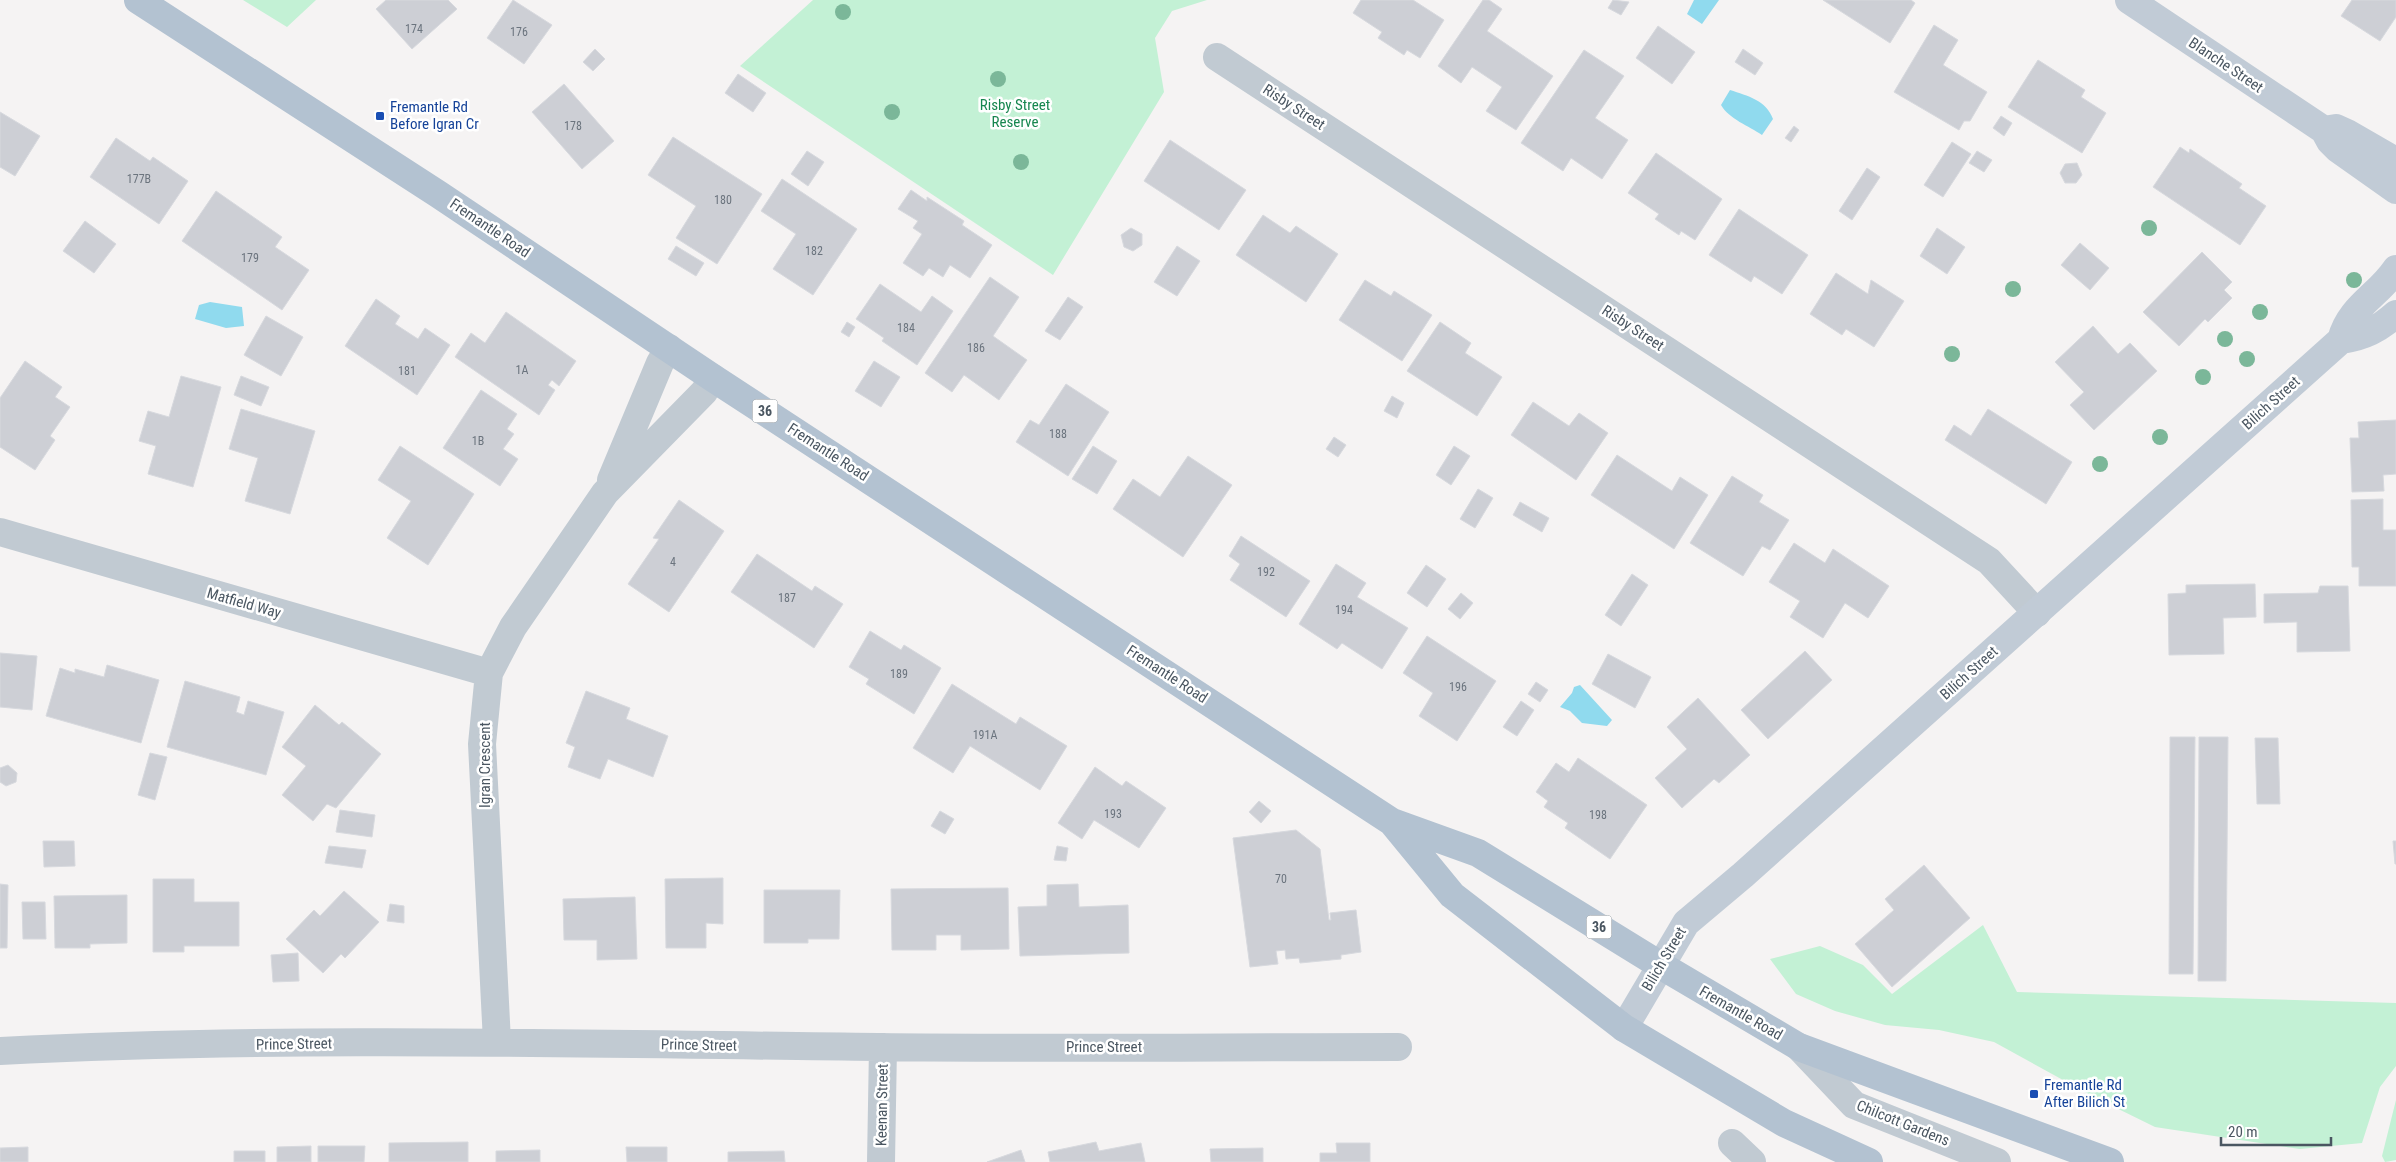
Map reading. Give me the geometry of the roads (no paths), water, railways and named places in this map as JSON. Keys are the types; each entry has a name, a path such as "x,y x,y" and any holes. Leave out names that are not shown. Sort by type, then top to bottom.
{"main road":[{"name":"Fremantle Road","path":"138,0 438,194 713,378 1392,822 1478,853 1660,965 1799,1047 2110,1162"},
{"name":"Fremantle Road","path":"1392,822 1452,895 1624,1028 1784,1123 1869,1162"}],"street":[{"name":"Blanche Street","path":"2128,0 2324,130 2330,142 2338,149 2396,190"},
{"name":"Risby Street","path":"1217,57 1989,561 2037,613"},
{"name":"Blanche Street","path":"2324,130 2336,128 2348,132 2396,162"},
{"path":"2396,269 2359,306 2345,325 2341,340 2358,338 2379,328 2396,314"},
{"name":"Bilich Street","path":"1624,1028 1660,965 1691,918 1750,868 2037,613 2341,340"},
{"name":"Igran Crescent","path":"605,493 660,364 669,348"},
{"name":"Igran Crescent","path":"497,1042 482,744 489,673 513,627 605,493 704,392 713,378"},
{"name":"Matfield Way","path":"0,532 489,673"},
{"name":"Prince Street","path":"0,1051 78,1047 497,1042 883,1047 1398,1047"},
{"name":"Keenan Street","path":"881,1162 883,1047"},
{"name":"Chilcott Gardens","path":"1799,1047 1854,1106 1997,1162"},
{"path":"1732,1143 1752,1162"}],"water":[{"path":"1694,0 1719,0 1702,24 1687,14"},
{"path":"1730,90 1756,100 1766,107 1773,119 1762,135 1734,118 1721,105"},
{"path":"210,302 242,307 244,326 226,328 195,319 199,305"},
{"path":"1580,685 1612,720 1607,726 1582,723 1570,711 1560,707 1572,693 1574,687"}],"place":[{"name":"Fremantle Rd Before Igran Cr","path":"380,116"},
{"name":"Fremantle Rd After Bilich St","path":"2034,1094"}],"park label":[{"name":"Risby Street Reserve","path":"1015,114"}]}
